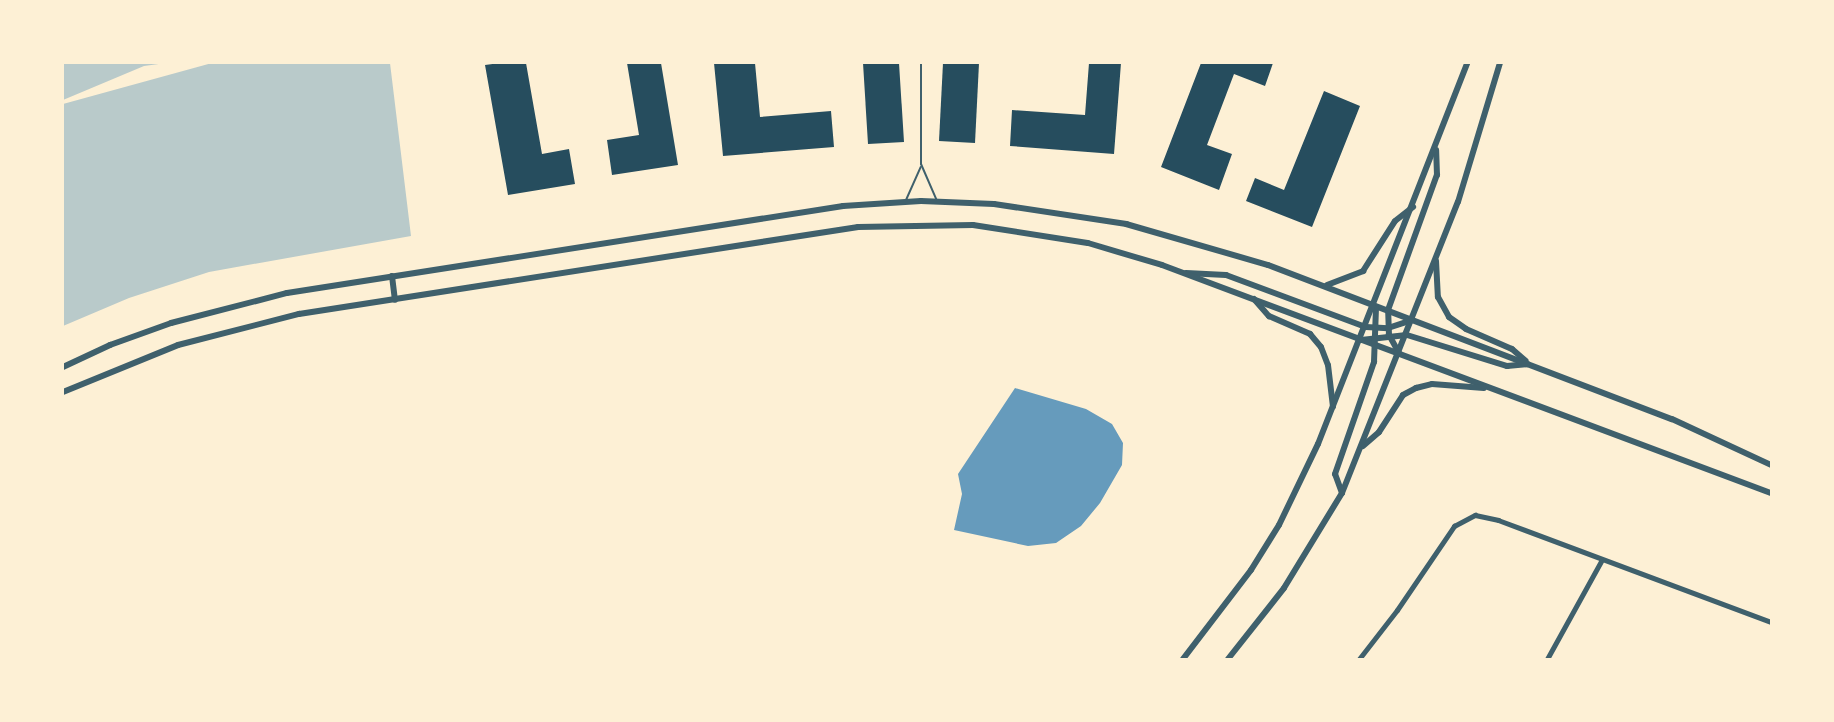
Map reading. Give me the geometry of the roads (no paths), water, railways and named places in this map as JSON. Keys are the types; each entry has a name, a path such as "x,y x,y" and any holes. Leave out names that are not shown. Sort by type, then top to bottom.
{"street":[{"path":"1183,659 1224,609 1279,525 1333,407 1375,305 1467,63"},
{"path":"1228,659 1284,588 1342,493 1400,355 1473,159 1500,63"},
{"path":"1400,355 1389,331 1389,310 1437,175 1436,149"},
{"path":"63,367 110,345 233,304 392,276 803,211 905,201 937,201 1050,210 1126,224 1221,250 1326,285 1671,419 1771,465"},
{"path":"1326,285 1363,271 1395,221 1414,206"},
{"path":"63,392 147,356 238,328 395,300 802,235 896,224 973,225 1050,234 1125,253 1185,273 1771,494"},
{"path":"1436,256 1438,297 1449,317 1466,329 1512,349 1528,364"},
{"path":"1185,273 1226,275 1378,332"},
{"path":"392,276 395,300"},
{"path":"1254,299 1269,316 1310,334 1321,347 1328,365 1333,407"},
{"path":"1342,493 1335,474 1377,346 1375,305"},
{"path":"1389,331 1413,320"},
{"path":"1361,339 1378,332 1389,331 1507,366 1528,364"},
{"path":"1363,446 1379,432 1403,395 1416,388 1432,384 1494,388"},
{"path":"1359,659 1398,610 1454,526 1463,519 1487,516 1601,561 1771,622"},
{"path":"1547,659 1601,561"}],"lane":[{"path":"921,63 921,164 937,201"},
{"path":"905,201 921,164"}],"water":[{"path":"1015,388 1086,409 1112,424 1123,443 1122,465 1100,503 1081,526 1056,543 1028,546 954,530 962,494 958,474"}]}
